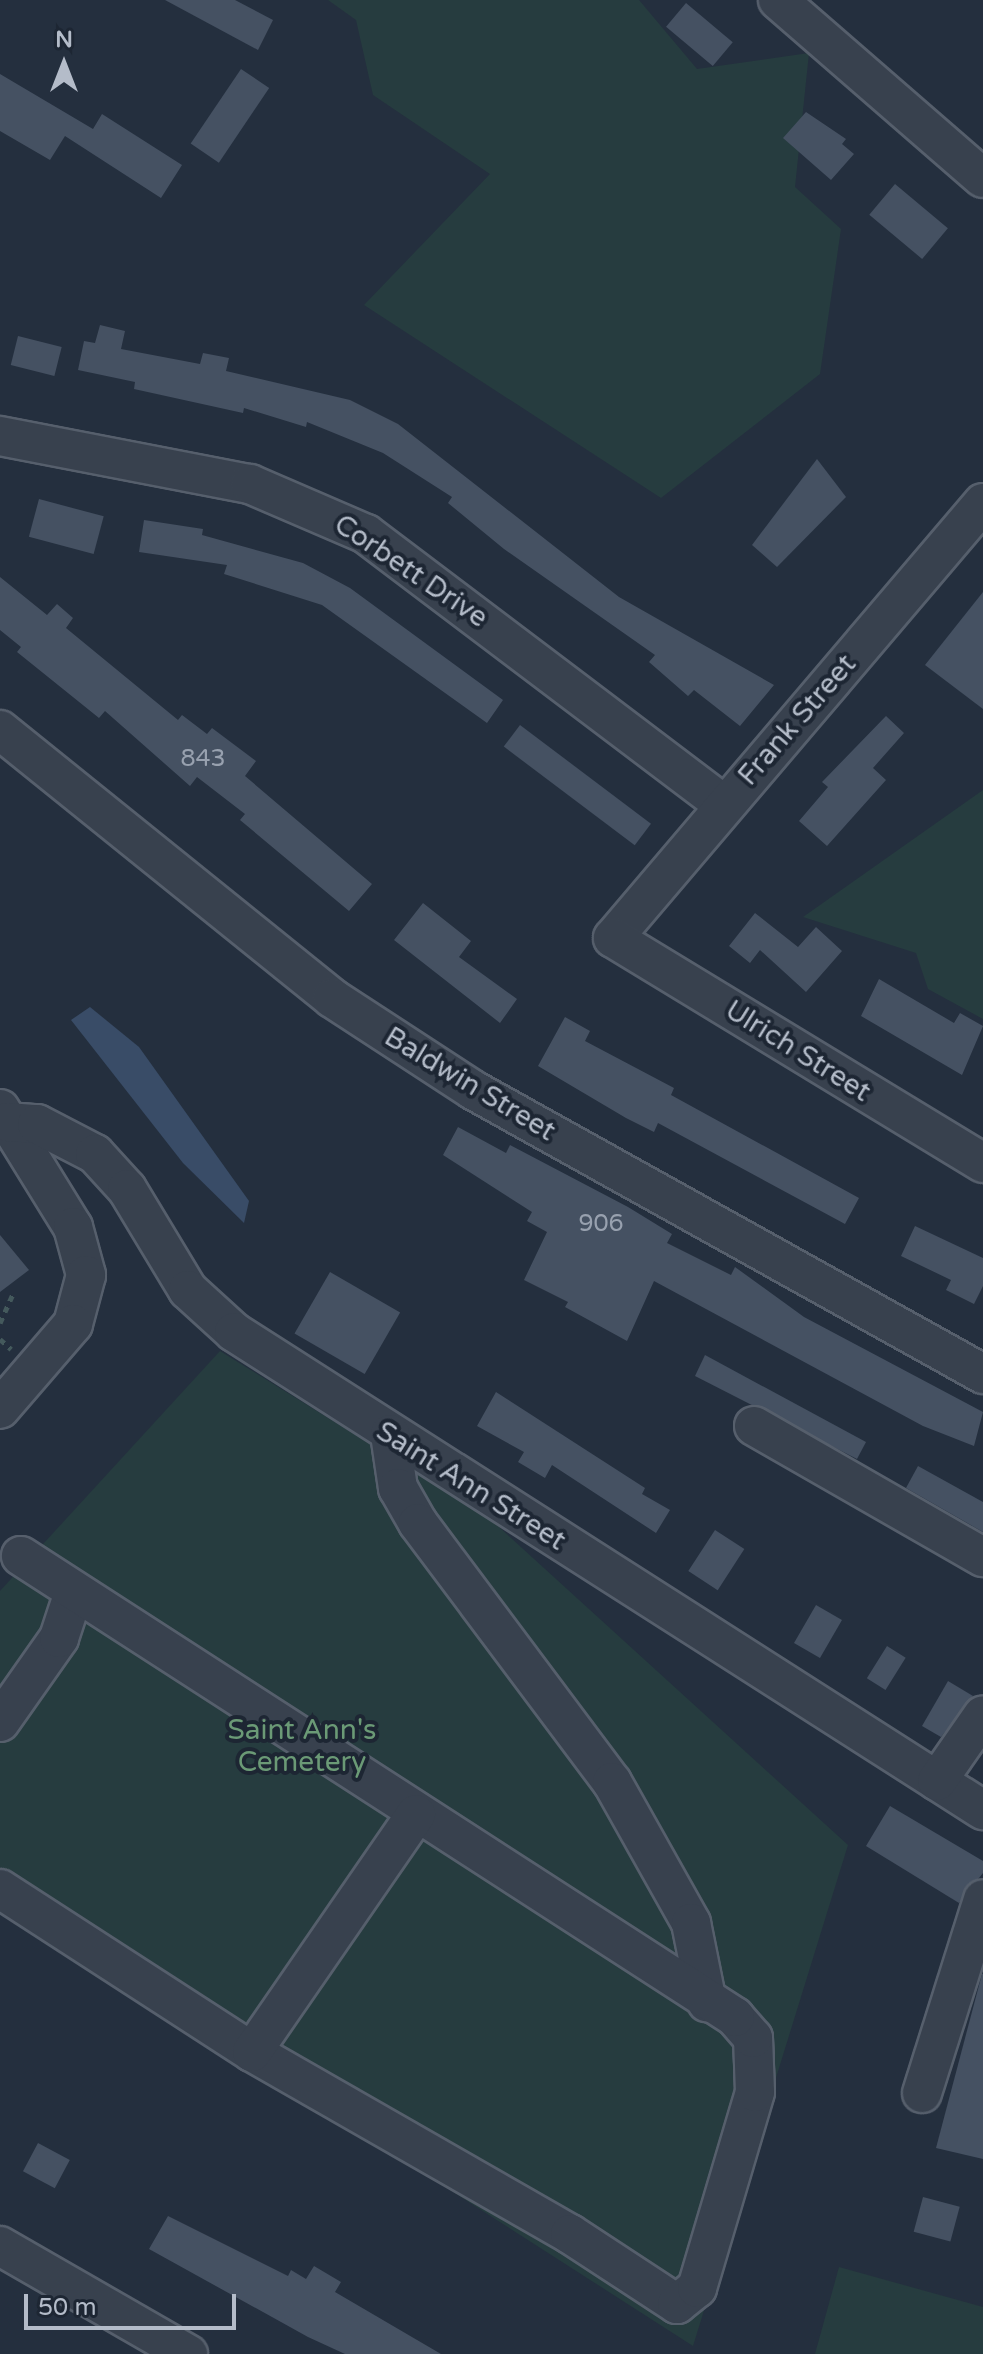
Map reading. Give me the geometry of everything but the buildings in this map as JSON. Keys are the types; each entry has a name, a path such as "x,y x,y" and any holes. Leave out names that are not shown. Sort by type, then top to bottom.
{"street":[{"path":"778,0 983,178"},
{"name":"Corbett Drive","path":"0,436 250,484 326,514 457,597 724,805"},
{"name":"Frank Street","path":"613,938 983,503"},
{"name":"Baldwin Street","path":"0,730 332,998 409,1048 983,1374"},
{"name":"Ulrich Street","path":"613,938 983,1163"},
{"path":"0,1409 73,1324 86,1275 73,1227 4,1115"},
{"name":"Saint Ann Street","path":"4,1115 37,1124 95,1154 127,1189 204,1309 390,1434 983,1810"},
{"path":"754,1426 983,1557"},
{"path":"390,1434 398,1488 418,1523 612,1782 691,1923 707,2002"},
{"path":"0,1889 252,2052 677,2304 697,2288 758,2064 753,2038 735,2017 707,2002 21,1556"},
{"path":"0,1722 59,1638 74,1592"},
{"path":"937,1781 983,1715"},
{"path":"252,2052 416,1814"},
{"path":"922,2093 983,1899"},
{"path":"0,2246 188,2354"}],"path":[{"path":"0,1323 13,1294"}],"green space":[{"path":"328,0 639,0 697,69 809,53 795,187 841,229 820,374 661,498 364,305 490,174 373,95 356,20"},
{"path":"983,790 983,1019 928,989 916,953 803,917"},
{"name":"Saint Ann's Cemetery","path":"220,1351 488,1517 848,1845 693,2346 0,1901 0,1591"},
{"path":"839,2267 983,2307 983,2354 815,2354"}],"water":[{"path":"90,1007 139,1047 249,1201 244,1223 183,1163 71,1020"}]}
